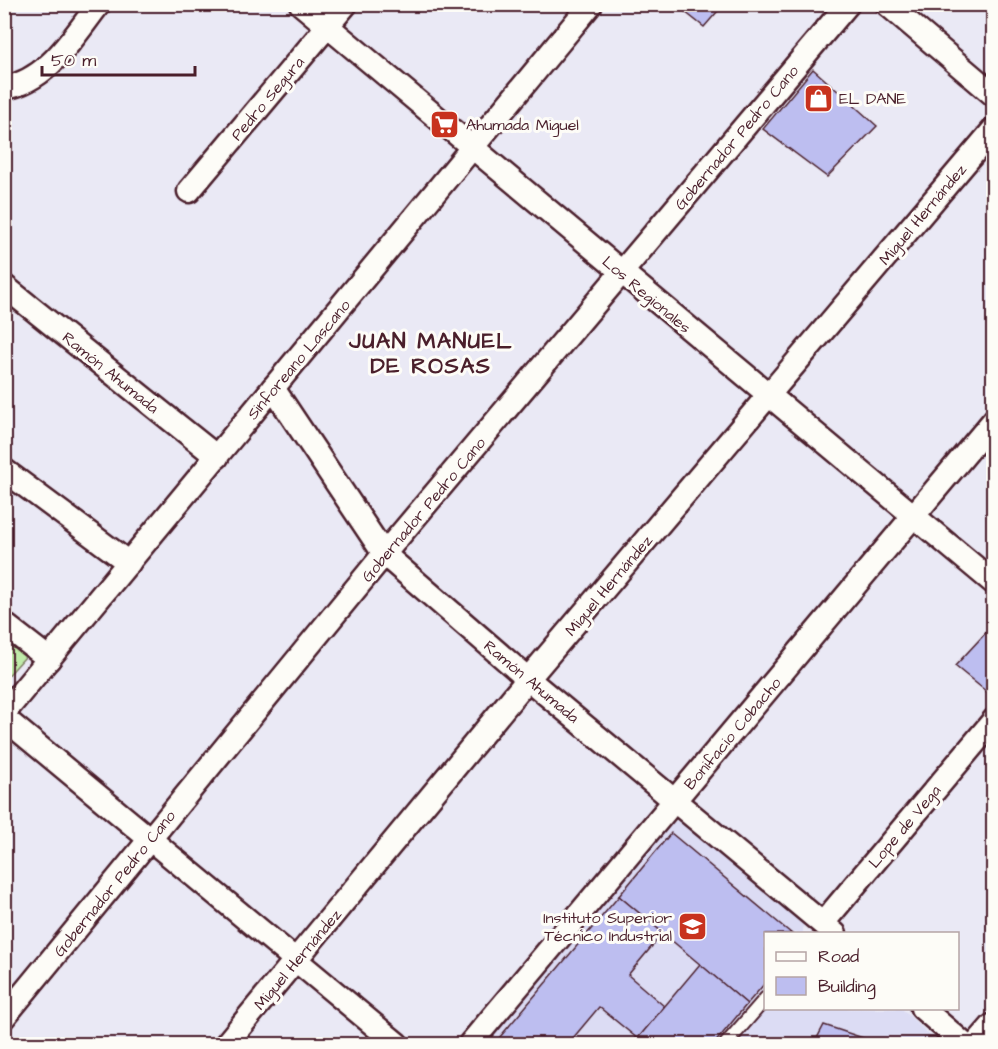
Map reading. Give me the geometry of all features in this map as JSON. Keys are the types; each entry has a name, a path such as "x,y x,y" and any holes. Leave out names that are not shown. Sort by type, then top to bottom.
{"street":[{"path":"4,88 24,84 45,70 99,4"},
{"name":"Los Regionales","path":"301,4 993,583"},
{"name":"Pedro Segura","path":"189,191 346,4"},
{"name":"Sinforeano Lascano","path":"4,713 591,4"},
{"name":"Gobernador Pedro Cano","path":"4,1017 384,554 848,4"},
{"path":"886,4 993,94"},
{"name":"Miguel Hernández","path":"226,1044 528,679 993,129"},
{"name":"Ramón Ahumada","path":"4,286 217,457"},
{"name":"Ramón Ahumada","path":"273,388 384,554 528,679 676,800 824,930"},
{"name":"Bonifacio Cobacho","path":"470,1044 993,420"},
{"path":"4,470 129,563"},
{"path":"4,624 49,658"},
{"path":"4,718 397,1044"},
{"name":"Lope de Vega","path":"824,930 993,720"},
{"path":"924,1010 964,1044"},
{"path":"980,1044 993,1028"}],"lane":[{"path":"726,1044 764,999"}],"shaded area":[{"name":"Instituto Superior Técnico Industrial","path":"679,820 693,826 803,919 803,932 764,932 764,990 719,1044 483,1044 668,825"},
{"path":"764,1006 764,1010 903,1010 939,1044 733,1044"}],"green space":[{"path":"5,641 25,657 5,679"}],"building":[{"path":"675,4 724,4 704,27"},
{"name":"EL DANE","path":"813,69 877,126 827,177 763,129"},
{"path":"994,624 994,685 987,692 955,666"},
{"path":"671,833 790,932 764,932 764,984 747,1004 619,896"},
{"path":"619,896 663,933 628,975 664,1006 638,1039 599,1007 568,1044 494,1044"},
{"path":"700,964 747,1004 714,1044 633,1044"},
{"path":"824,1025 881,1044 814,1044"}],"place":[{"name":"EL DANE","path":"818,98"},
{"name":"Ahumada Miguel","path":"445,124"},
{"name":"Instituto Superior Técnico Industrial","path":"693,926"}],"district":[{"name":"JUAN MANUEL DE ROSAS","path":"431,352"}]}
